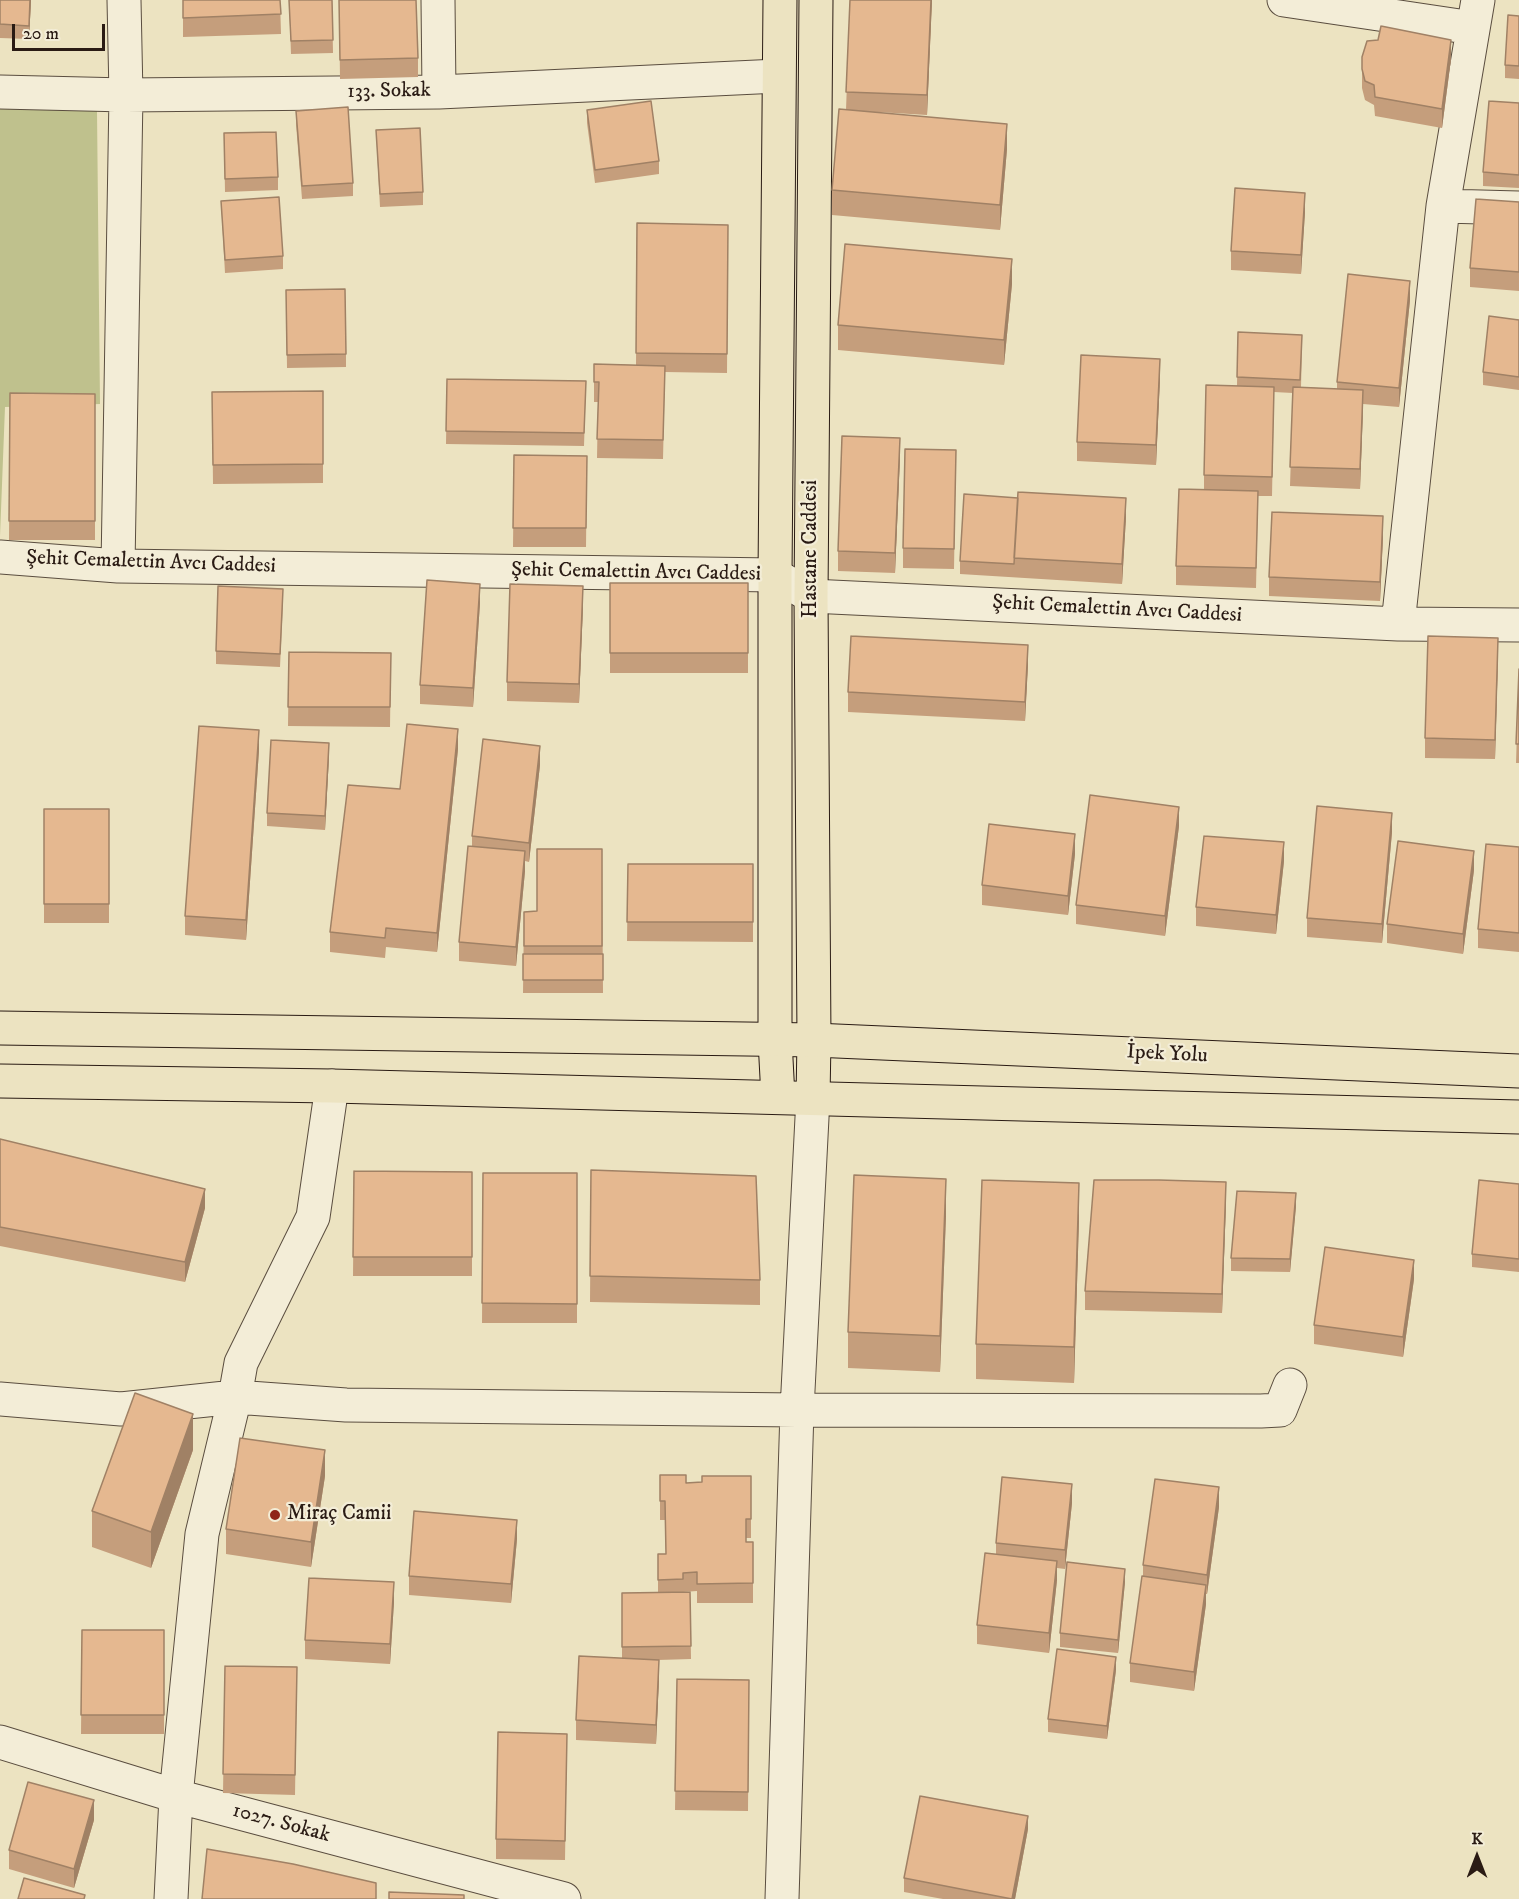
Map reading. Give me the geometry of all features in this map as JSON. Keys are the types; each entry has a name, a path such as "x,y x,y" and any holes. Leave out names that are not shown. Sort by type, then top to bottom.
{"main road":[{"name":"Hastane Caddesi","path":"778,1097 775,1040 775,575 780,0"},
{"name":"Hastane Caddesi","path":"813,1098 812,596 816,0"},
{"name":"İpek Yolu","path":"0,1028 814,1040 1519,1071"},
{"path":"0,1081 332,1086 1519,1117"}],"street":[{"path":"118,566 126,95 124,0"},
{"path":"438,0 439,92"},
{"path":"1284,0 1476,14 1443,206 1398,624"},
{"name":"133. Sokak","path":"0,92 126,95 439,92 778,76"},
{"path":"1443,206 1519,208"},
{"name":"Şehit Cemalettin Avcı Caddesi","path":"0,556 118,566 775,575 812,596 1398,624 1519,625"},
{"path":"171,1899 176,1796 202,1534 241,1363 313,1217 332,1086"},
{"path":"782,1899 797,1410 813,1098"},
{"path":"0,1399 121,1409 235,1397 346,1405 797,1410 1261,1411 1280,1410 1290,1385"},
{"name":"1027. Sokak","path":"0,1742 176,1796 564,1899"}],"green space":[{"path":"0,107 97,111 100,404 5,407 0,536"}],"building":[{"path":"0,0 30,0 29,26 0,24"},
{"path":"183,0 280,0 281,14 183,18"},
{"path":"289,0 332,0 333,40 291,41"},
{"path":"339,0 416,0 418,58 340,60"},
{"path":"850,0 931,0 927,95 846,92"},
{"path":"1508,15 1519,16 1519,66 1505,65"},
{"path":"1381,26 1451,40 1442,109 1375,97 1374,85 1365,81 1362,57 1367,41 1378,40"},
{"path":"651,101 659,161 595,170 587,110"},
{"path":"1489,101 1519,103 1519,175 1483,172"},
{"path":"348,107 353,183 302,186 296,111"},
{"path":"839,109 1007,124 1000,205 832,190"},
{"path":"420,128 423,192 380,194 376,130"},
{"path":"276,132 278,177 225,179 224,133"},
{"path":"1235,188 1305,193 1301,255 1231,251"},
{"path":"279,197 283,256 225,260 221,201"},
{"path":"1476,199 1519,202 1519,272 1470,268"},
{"path":"637,223 728,225 727,354 636,353"},
{"path":"845,244 1012,259 1004,340 838,325"},
{"path":"1348,274 1410,281 1399,388 1337,382"},
{"path":"345,289 346,354 287,355 286,290"},
{"path":"1489,316 1519,320 1519,377 1483,372"},
{"path":"1238,332 1302,335 1300,380 1237,377"},
{"path":"1081,355 1160,359 1156,445 1077,442"},
{"path":"594,364 665,366 663,440 597,439 599,382 594,382"},
{"path":"447,379 586,381 584,433 446,431"},
{"path":"1206,385 1274,387 1272,477 1204,475"},
{"path":"1293,387 1363,390 1360,469 1290,467"},
{"path":"323,391 323,464 213,465 212,392"},
{"path":"10,393 95,394 95,521 9,521"},
{"path":"842,436 900,438 895,553 838,551"},
{"path":"905,449 956,450 954,549 903,548"},
{"path":"514,455 587,456 586,528 513,528"},
{"path":"1179,489 1258,491 1256,568 1176,566"},
{"path":"1018,492 1126,498 1122,564 1014,558"},
{"path":"964,494 1018,498 1014,564 960,561"},
{"path":"1272,512 1383,516 1380,582 1269,577"},
{"path":"427,580 480,584 473,688 420,685"},
{"path":"610,583 748,583 748,653 610,653"},
{"path":"510,584 583,586 579,684 507,682"},
{"path":"218,586 283,589 280,654 216,651"},
{"path":"851,636 1028,645 1025,702 848,692"},
{"path":"1428,636 1498,638 1495,740 1425,738"},
{"path":"289,652 391,653 390,707 288,707"},
{"path":"1519,669 1519,744 1516,744"},
{"path":"407,724 458,729 437,933 386,928 385,938 330,932 348,785 400,789"},
{"path":"199,726 259,730 246,920 185,916"},
{"path":"483,739 540,746 529,843 472,836"},
{"path":"271,740 329,743 325,816 267,813"},
{"path":"1090,795 1179,807 1165,916 1076,905"},
{"path":"1317,806 1392,813 1382,924 1307,918"},
{"path":"44,809 109,809 109,904 44,904"},
{"path":"989,824 1075,834 1068,896 982,885"},
{"path":"1204,836 1284,842 1276,915 1196,907"},
{"path":"1398,841 1474,851 1463,934 1387,924"},
{"path":"1486,844 1519,847 1519,933 1478,929"},
{"path":"468,846 525,851 516,947 459,942"},
{"path":"537,849 602,849 602,946 524,946 524,912 537,911"},
{"path":"628,864 753,864 753,922 627,922"},
{"path":"523,954 603,954 603,980 523,980"},
{"path":"0,1139 205,1189 185,1262 0,1227"},
{"path":"591,1170 756,1176 760,1280 590,1276"},
{"path":"354,1171 472,1172 472,1257 353,1257"},
{"path":"483,1173 577,1173 577,1304 482,1303"},
{"path":"854,1175 946,1179 940,1336 848,1332"},
{"path":"982,1180 1079,1183 1074,1347 976,1344"},
{"path":"1094,1180 1226,1182 1222,1294 1085,1291"},
{"path":"1479,1180 1519,1184 1519,1259 1472,1254"},
{"path":"1237,1191 1296,1193 1290,1259 1231,1258"},
{"path":"1325,1247 1414,1260 1403,1337 1314,1325"},
{"path":"135,1393 193,1414 151,1532 92,1511"},
{"name":"Miraç Camii","path":"240,1438 325,1450 311,1542 226,1529"},
{"path":"660,1475 686,1475 686,1483 702,1482 702,1476 751,1476 751,1519 746,1519 746,1542 753,1542 753,1583 697,1584 697,1572 683,1573 683,1579 658,1580 658,1554 666,1554 665,1501 660,1501"},
{"path":"1002,1477 1072,1484 1065,1550 996,1543"},
{"path":"1155,1479 1219,1487 1207,1575 1143,1565"},
{"path":"414,1511 517,1520 511,1584 409,1576"},
{"path":"985,1553 1057,1561 1049,1633 977,1625"},
{"path":"1067,1562 1125,1569 1118,1640 1060,1633"},
{"path":"1142,1576 1206,1585 1194,1672 1130,1663"},
{"path":"309,1578 394,1582 390,1644 305,1640"},
{"path":"690,1592 691,1646 622,1647 622,1593"},
{"path":"82,1630 164,1630 164,1715 81,1715"},
{"path":"1057,1649 1116,1657 1107,1726 1048,1719"},
{"path":"579,1656 659,1660 656,1725 576,1720"},
{"path":"225,1666 297,1667 295,1775 223,1774"},
{"path":"677,1679 749,1680 748,1792 675,1791"},
{"path":"498,1732 567,1734 565,1841 496,1839"},
{"path":"28,1782 94,1800 74,1869 9,1850"},
{"path":"920,1796 1028,1816 1012,1899 904,1878"},
{"path":"207,1849 293,1864 376,1883 376,1899 202,1899"},
{"path":"24,1878 85,1895 84,1899 18,1899"},
{"path":"389,1892 464,1895 464,1899 389,1899"}],"place":[{"name":"Miraç Camii","path":"275,1515"}]}
